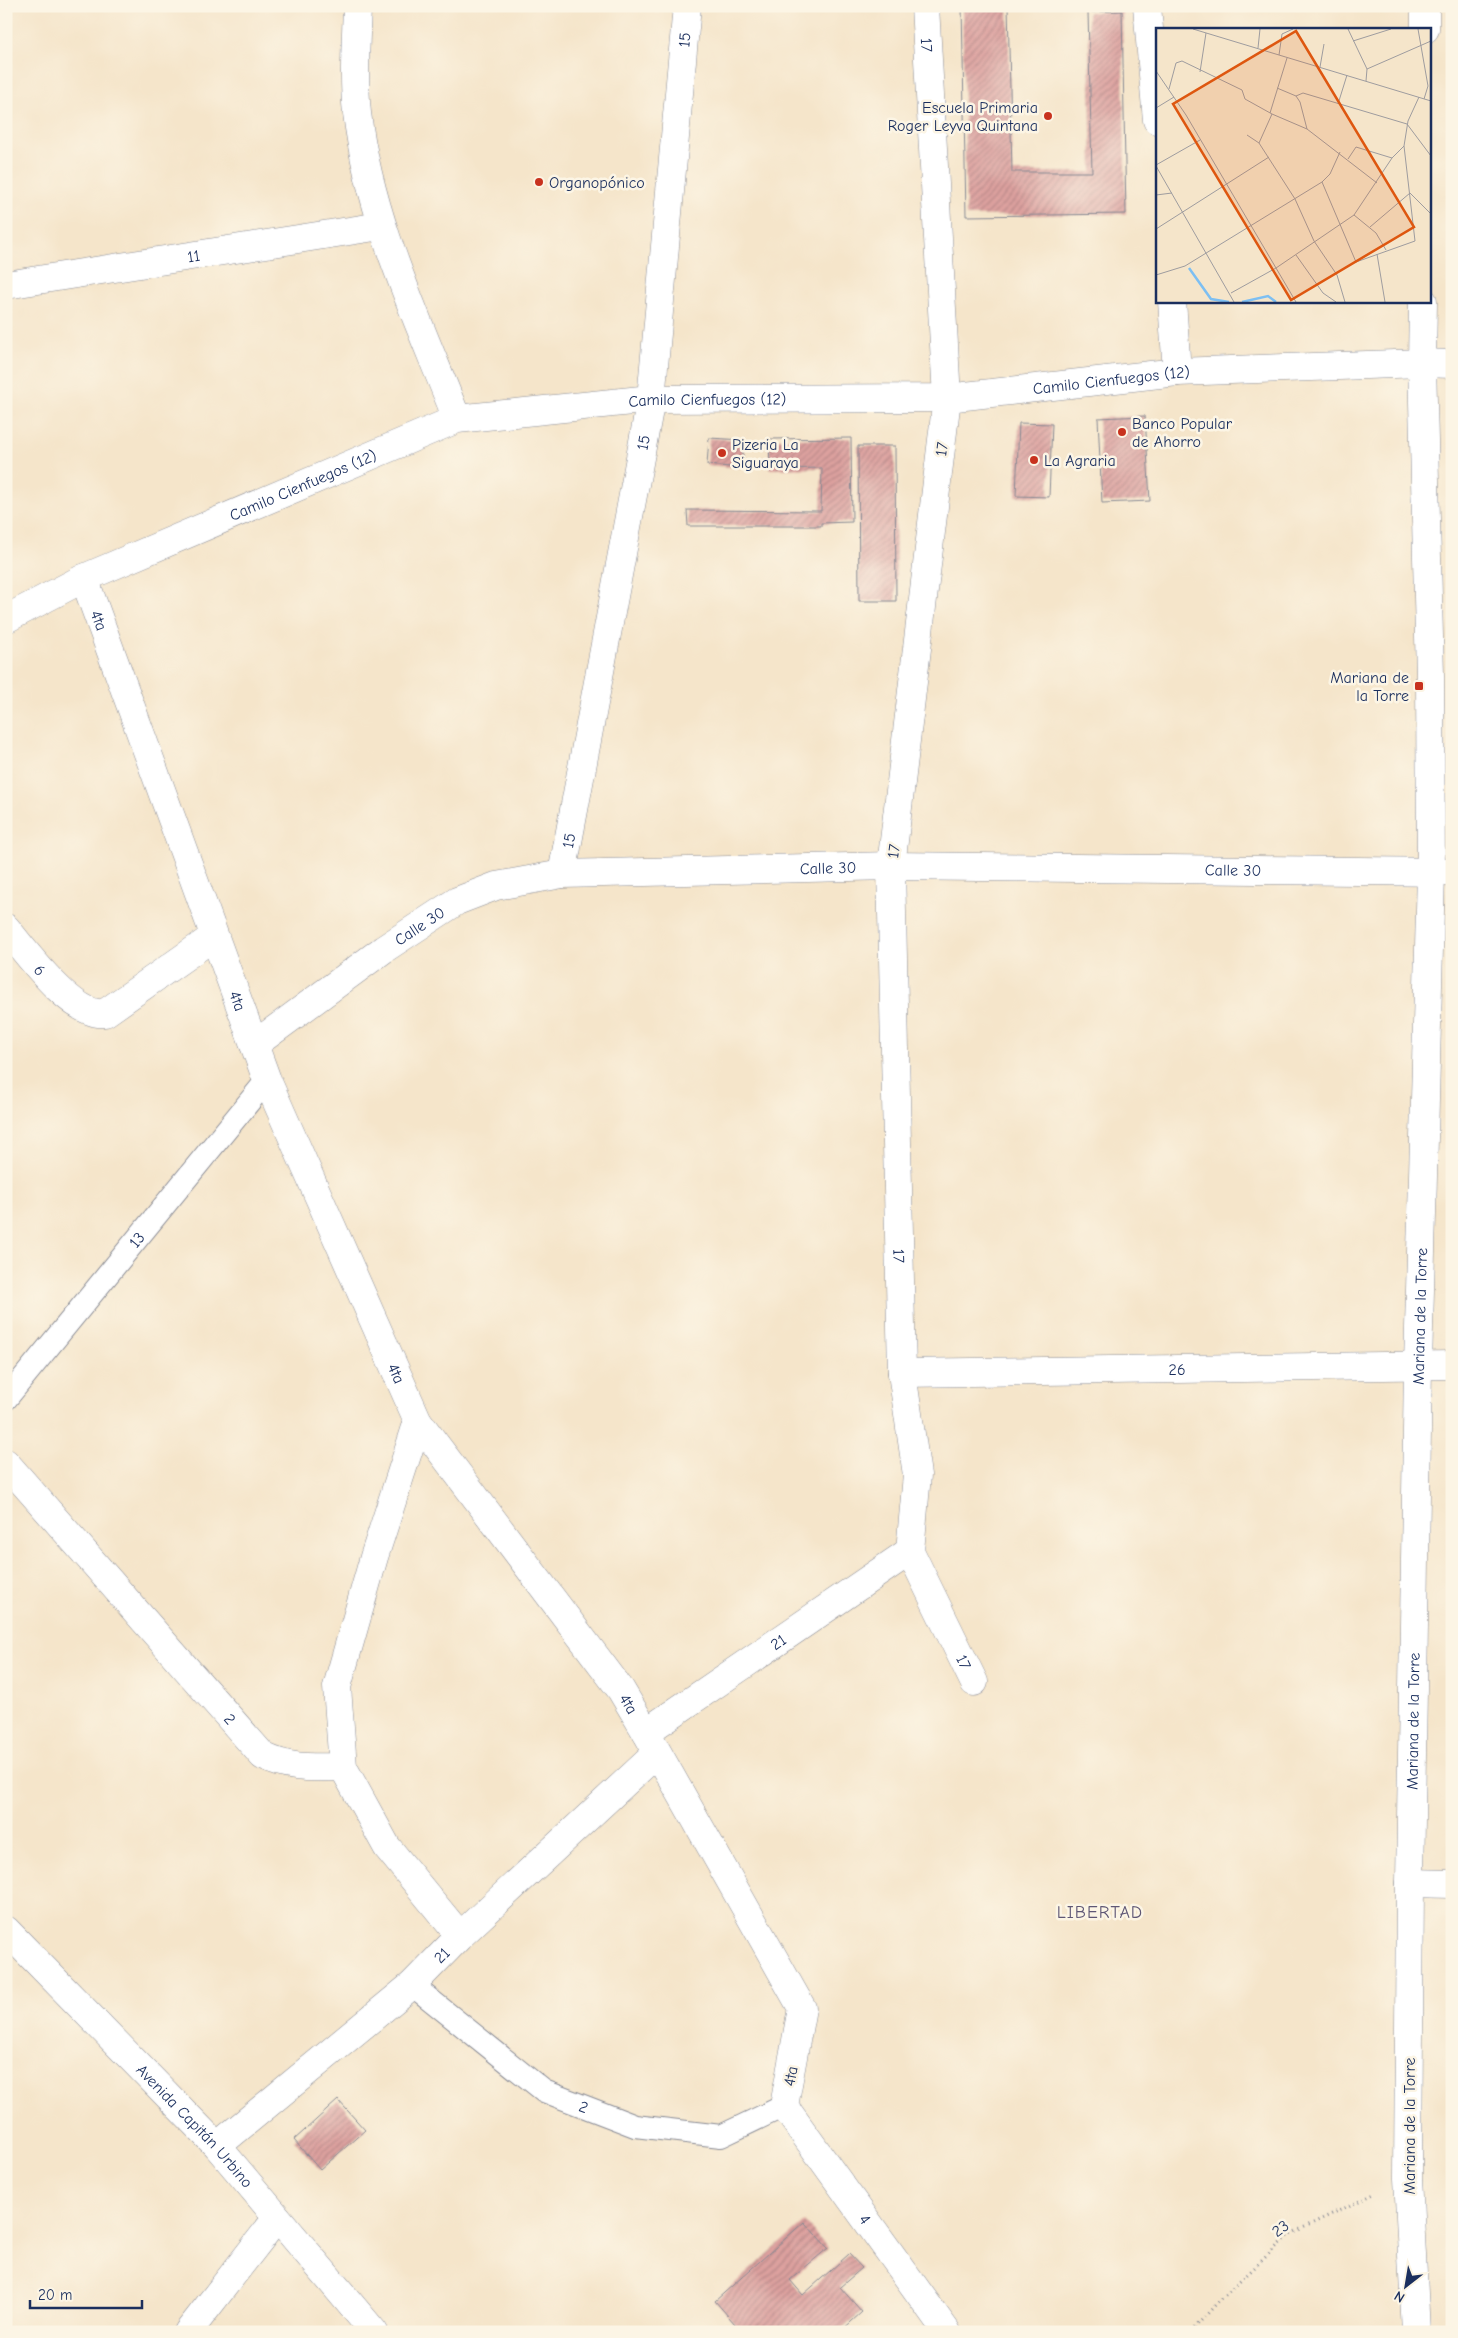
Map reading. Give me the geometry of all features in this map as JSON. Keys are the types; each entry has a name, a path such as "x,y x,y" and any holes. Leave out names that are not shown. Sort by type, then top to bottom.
{"street":[{"path":"357,6 355,82 357,113 381,226 457,419"},
{"name":"15","path":"562,874 651,398 688,6"},
{"name":"17","path":"925,6 946,398 891,866 902,1372 918,1475 910,1551 974,1682"},
{"path":"1148,6 1156,107"},
{"path":"1425,6 1425,28"},
{"name":"11","path":"6,285 381,226"},
{"path":"1172,302 1177,372"},
{"name":"Mariana de la Torre","path":"1416,2332 1408,2178 1410,1882 1418,1366 1441,872 1430,676 1422,363 1423,302"},
{"name":"Camilo Cienfuegos (12)","path":"6,619 84,578 457,419 651,398 946,398 1177,372 1422,363 1452,364"},
{"name":"4ta","path":"84,578 213,937 267,1080 418,1421 621,1690 802,2008 784,2106"},
{"name":"Calle 30","path":"254,1045 384,949 457,901 496,886 562,874 891,866 1441,872"},
{"name":"6","path":"6,928 52,983 79,1005 97,1014 105,1013 213,937"},
{"name":"26","path":"902,1372 1452,1365"},
{"path":"418,1421 374,1557 337,1687 343,1767 387,1847 460,1936"},
{"name":"2","path":"9,1472 263,1756 279,1764 298,1768 343,1767"},
{"name":"21","path":"217,2146 412,1985 651,1743 910,1551"},
{"path":"1410,1882 1452,1884"},
{"name":"Avenida Capitán Urbino","path":"6,1930 217,2146 374,2332"},
{"name":"4","path":"784,2106 947,2332"},
{"path":"188,2332 277,2218"}],"lane":[{"name":"13","path":"6,1399 267,1080"},
{"name":"2","path":"412,1985 544,2091 635,2126 720,2136 784,2106"}],"path":[{"name":"23","path":"1191,2332 1218,2302 1290,2234 1408,2178"}],"building":[{"path":"962,6 1008,6 1012,172 1092,172 1088,12 1122,11 1126,214 966,216"},
{"path":"1145,416 1150,501 1102,503 1098,418"},
{"name":"La Agraria","path":"1019,423 1052,424 1049,497 1016,496"},
{"path":"709,438 744,440 742,468 707,465"},
{"path":"851,438 852,522 821,523 821,526 688,526 687,510 821,511 822,468 770,469 769,439"},
{"path":"858,446 895,446 896,601 859,601"},
{"path":"338,2100 365,2130 320,2170 294,2140"},
{"path":"804,2222 828,2248 790,2280 803,2295 849,2254 862,2268 840,2287 862,2312 840,2332 742,2332 715,2301"}],"place":[{"name":"Escuela Primaria Roger Leyva Quintana","path":"1048,116"},
{"name":"Organopónico","path":"539,182"},
{"name":"Banco Popular de Ahorro","path":"1122,432"},
{"name":"Pizeria La Siguaraya","path":"722,453"},
{"name":"La Agraria","path":"1034,460"},
{"name":"Mariana de la Torre","path":"1419,686"}],"district":[{"name":"LIBERTAD","path":"1100,1912"}]}
